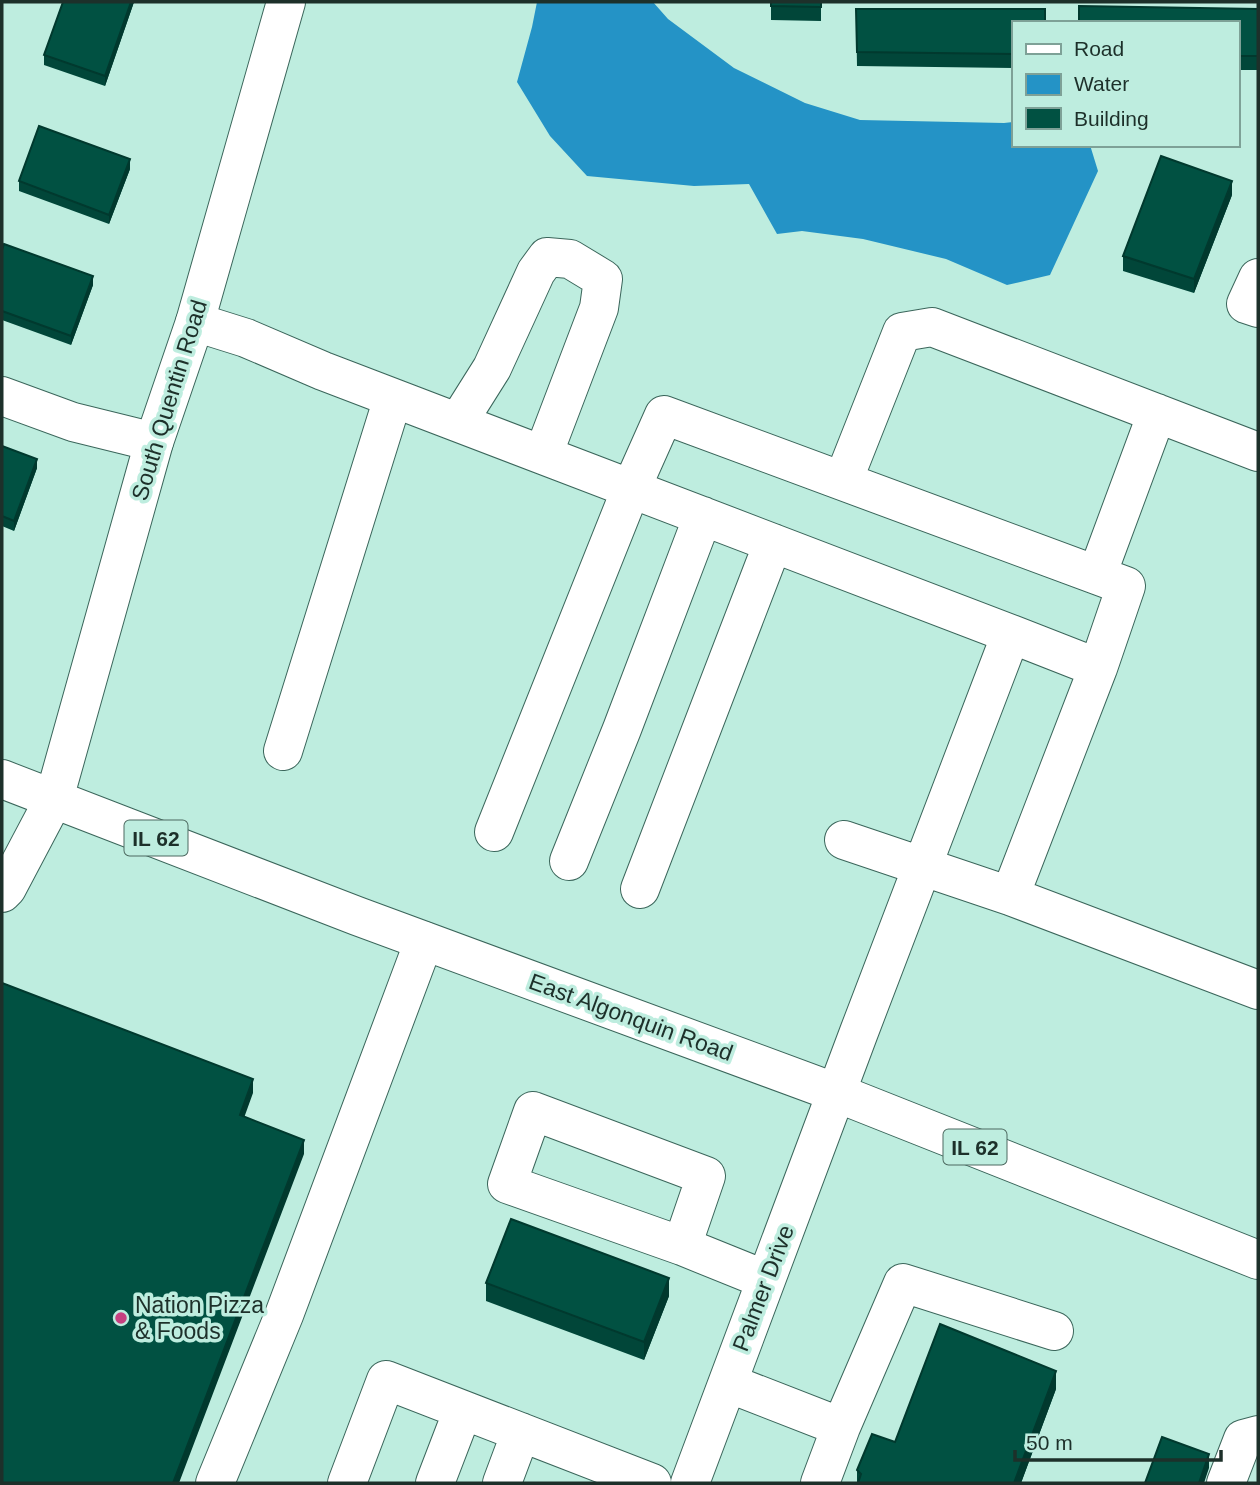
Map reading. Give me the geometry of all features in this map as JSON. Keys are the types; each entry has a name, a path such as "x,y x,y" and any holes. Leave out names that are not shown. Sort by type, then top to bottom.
{"main road":[{"name":"South Quentin Road","path":"2,893 54,799 154,442 195,322 286,2"},
{"path":"458,422 492,368 536,272 547,257 570,259 603,279 599,308 543,455"},
{"path":"1258,278 1246,304 1258,308"},
{"path":"195,322 246,338 323,371 1098,668"},
{"path":"842,481 902,332 932,327 1258,452"},
{"path":"2,396 74,422 154,442"},
{"path":"283,751 393,398"},
{"path":"1097,575 1157,413"},
{"path":"495,832 631,489 664,415 1126,586 1098,668 1010,896"},
{"path":"569,861 703,516"},
{"path":"640,889 773,542"},
{"name":"Palmer Drive","path":"690,1483 1011,634"},
{"name":"East Algonquin Road","path":"2,779 424,941 837,1093 1258,1260"},
{"path":"844,840 1010,896 1258,990"},
{"path":"215,1483 284,1315 424,941"},
{"path":"682,1246 706,1176 533,1111 507,1184 682,1246 766,1280"},
{"path":"820,1483 903,1283 1054,1331"},
{"path":"347,1483 386,1380 652,1483"},
{"path":"728,1383 841,1427"},
{"path":"435,1483 463,1410"},
{"path":"502,1483 521,1432"},
{"path":"1226,1483 1243,1439 1258,1435"}],"water":[{"path":"537,2 653,2 668,19 734,68 805,103 860,120 1012,122 1012,147 1091,147 1098,171 1050,275 1007,285 946,259 863,239 802,231 777,234 749,184 694,186 587,176 550,136 517,82"}],"building":[{"path":"63,2 131,2 105,76 44,55"},
{"path":"771,2 821,2 821,7 771,6"},
{"path":"1079,6 1258,9 1258,56 1239,56 1239,21 1079,21"},
{"path":"856,9 1045,9 1045,21 1012,21 1012,54 857,52"},
{"path":"39,126 130,159 109,215 19,181"},
{"path":"1161,156 1232,181 1194,279 1123,256"},
{"path":"4,244 93,276 71,336 2,311"},
{"path":"2,446 37,459 14,521 2,516"},
{"name":"Nation Pizza & Foods","path":"2,983 253,1079 240,1115 304,1140 173,1483 2,1483"},
{"path":"511,1219 669,1278 644,1342 486,1283"},
{"path":"940,1324 1056,1371 1014,1483 858,1483 861,1474 857,1470 872,1434 895,1442"},
{"path":"1162,1437 1209,1454 1199,1483 1145,1483"}],"place":[{"name":"Nation Pizza & Foods","path":"121,1318"}]}
